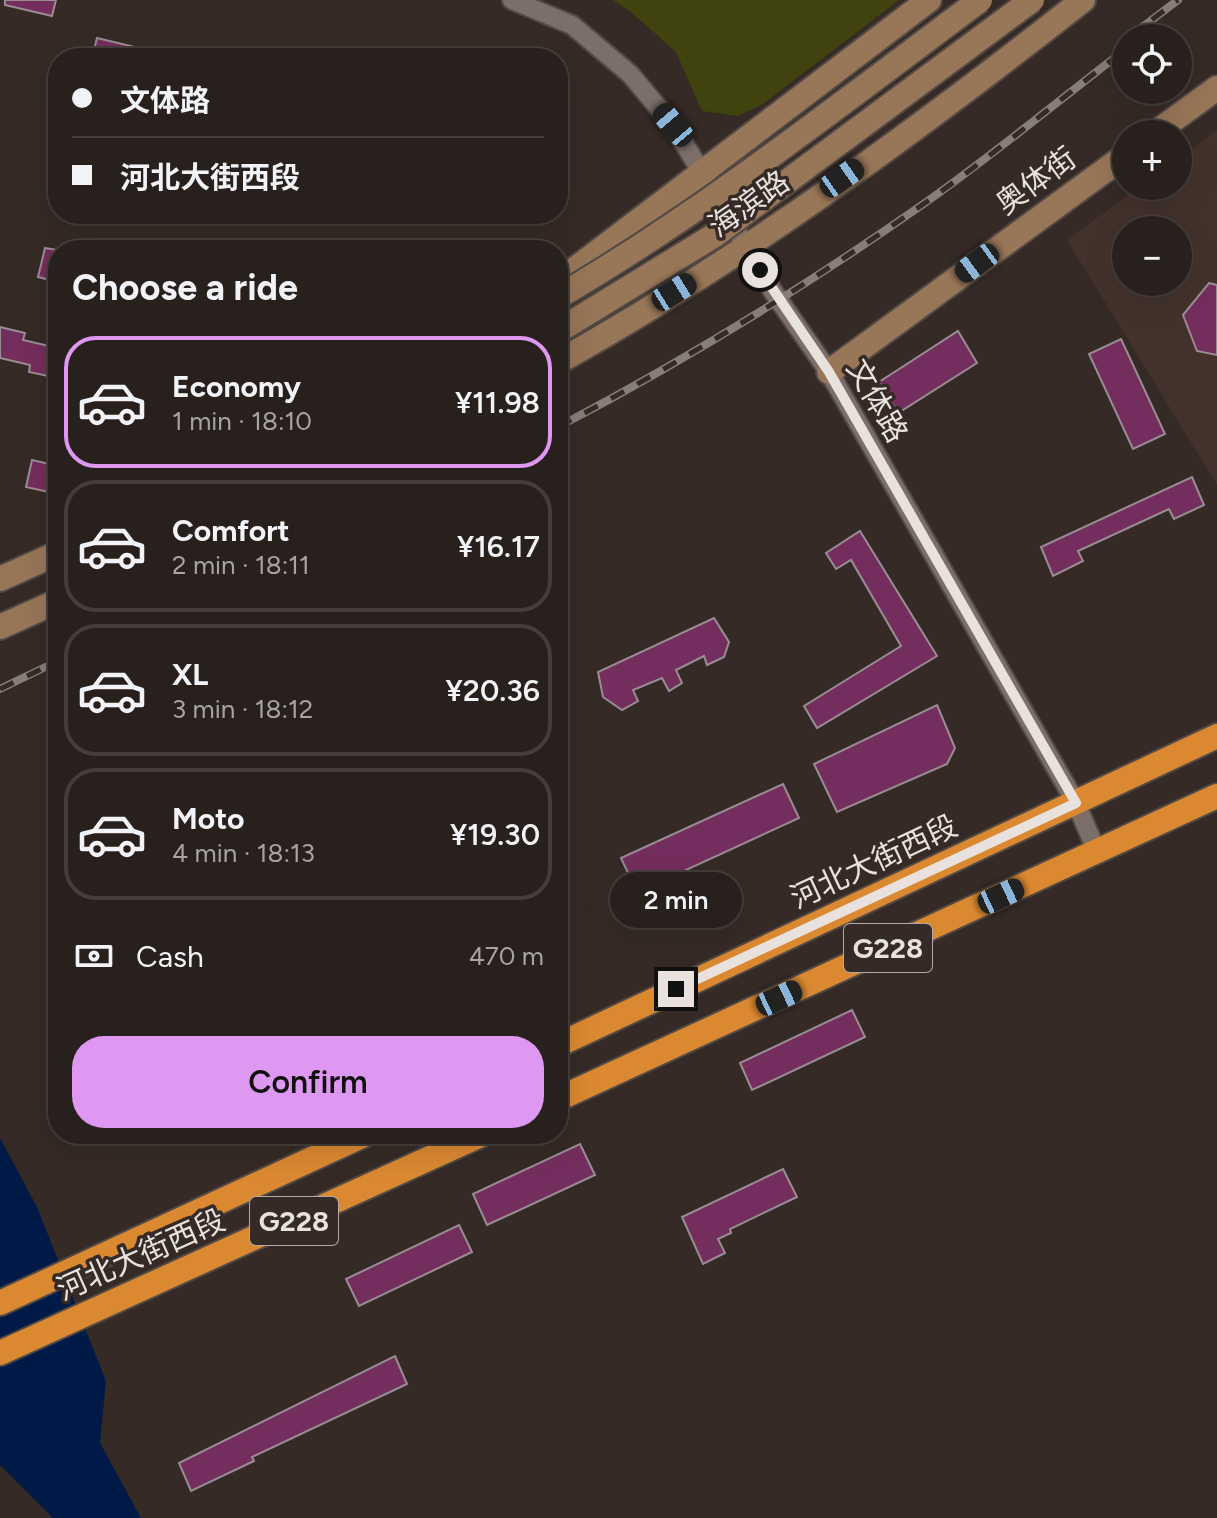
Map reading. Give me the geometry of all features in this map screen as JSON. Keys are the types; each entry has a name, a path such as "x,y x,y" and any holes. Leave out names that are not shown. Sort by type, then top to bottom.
{"highway":[{"name":"河北大街西段","path":"568,1040 1217,736"},
{"name":"G228","path":"568,1094 1217,796"},
{"name":"河北大街西段","path":"0,1303 345,1144"},
{"name":"河北大街西段","path":"0,1353 461,1144"}],"street":[{"name":"文体路","path":"512,0 572,25 630,74 673,125 746,247 829,372 1076,803 1097,852"},
{"name":"海滨路","path":"568,274 929,0"},
{"name":"海滨路","path":"568,291 602,271 789,141 980,0"},
{"name":"海滨路","path":"568,325 715,235 1032,0"},
{"name":"海滨路","path":"568,356 746,247 973,86 1083,0"},
{"path":"1173,120 1217,88"},
{"name":"奥体街","path":"829,372 1112,165"},
{"path":"0,579 48,557"},
{"path":"0,593 48,571"},
{"path":"0,627 48,605"},
{"path":"0,639 48,617"}],"shaded area":[{"path":"613,0 899,0 763,104 738,116 702,111 676,52"},
{"path":"1217,130 1217,485 1067,240 1122,200 1192,200 1192,149"}],"water":[{"path":"0,1138 37,1207 106,1381 100,1443 141,1518 53,1518 0,1465"}],"building":[{"path":"5,0 56,0 52,16 5,5"},
{"path":"97,38 139,48 94,48"},
{"path":"45,248 48,248 48,280 38,277"},
{"path":"1209,283 1217,285 1217,355 1197,351 1183,315"},
{"path":"0,327 25,333 23,340 48,346 48,376 29,372 30,365 0,358"},
{"path":"958,331 977,363 898,413 879,382"},
{"path":"1121,339 1165,434 1133,449 1089,354"},
{"path":"32,460 48,464 48,492 26,487"},
{"path":"1192,477 1204,505 1174,519 1169,509 1078,551 1083,561 1053,576 1041,547"},
{"path":"860,531 937,656 817,728 804,706 901,646 851,560 836,569 826,553"},
{"path":"714,618 729,642 724,657 707,665 704,656 676,670 682,683 669,691 662,678 633,690 638,701 622,710 603,697 598,672"},
{"path":"937,705 955,748 947,764 837,812 814,764"},
{"path":"783,784 799,818 675,875 678,884 641,901 621,858"},
{"path":"852,1010 865,1037 752,1090 740,1063"},
{"path":"580,1144 595,1175 487,1225 473,1194"},
{"path":"783,1169 797,1197 730,1229 731,1233 718,1239 725,1253 703,1264 682,1217"},
{"path":"459,1225 472,1252 359,1306 346,1279"},
{"path":"395,1356 407,1384 252,1457 254,1461 191,1491 179,1463"}],"railway":[{"path":"1146,24 1178,0"},
{"path":"568,422 698,349 878,235 974,167 1112,60"},
{"path":"0,689 48,666"}],"route":[{"path":"676,989 1076,803 829,372 760,270"}]}
